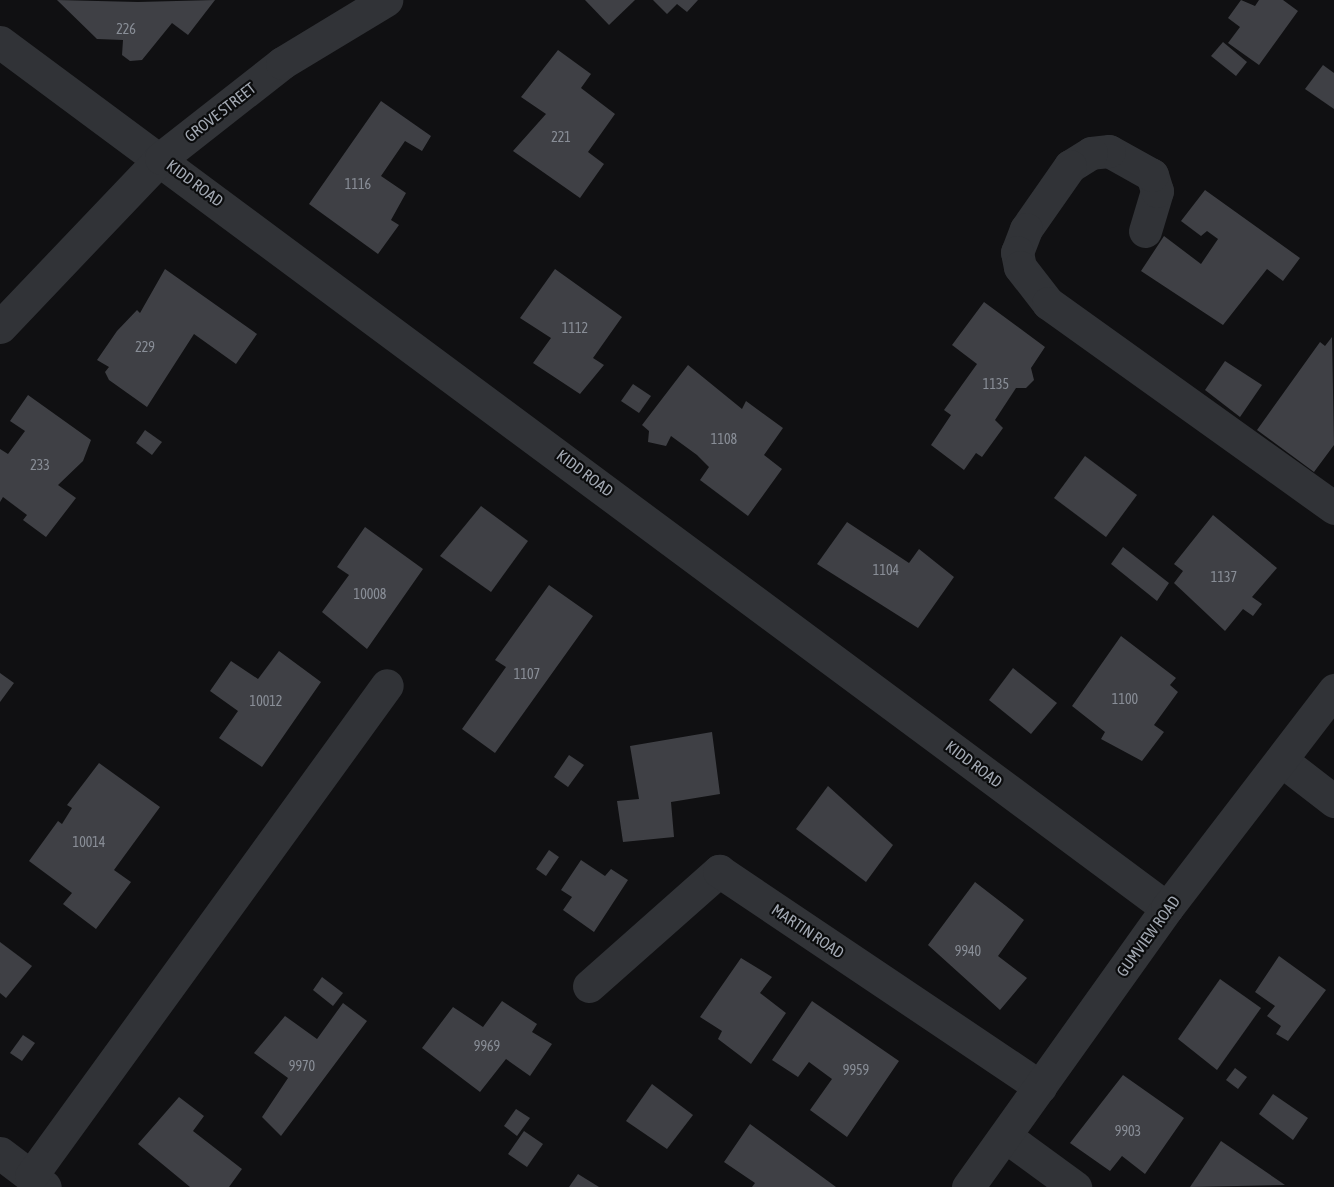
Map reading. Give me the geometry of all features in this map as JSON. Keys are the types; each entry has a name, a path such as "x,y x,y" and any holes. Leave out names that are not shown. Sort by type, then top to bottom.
{"street":[{"name":"GROVE STREET","path":"0,327 161,158 282,63 386,0"},
{"name":"KIDD ROAD","path":"0,42 161,158 1167,908"},
{"path":"1145,231 1157,191 1152,175 1109,151 1091,153 1070,166 1026,228 1017,252 1020,267 1048,303 1329,496"},
{"path":"1,1156 38,1181 387,685"},
{"name":"GUMVIEW ROAD","path":"968,1187 1167,908 1334,690"},
{"path":"1281,760 1334,801"},
{"name":"MARTIN ROAD","path":"589,986 719,871 1040,1087"},
{"path":"1005,1136 1075,1187"}],"building":[{"path":"57,0 138,2 215,0 188,35 172,23 142,60 130,61 122,55 123,40 97,39"},
{"path":"585,0 635,0 609,25"},
{"path":"653,0 698,0 687,12 677,4 667,14"},
{"path":"1241,0 1255,6 1259,0 1283,0 1298,11 1259,65 1228,43 1240,27 1228,18"},
{"path":"1223,42 1247,62 1236,76 1211,56"},
{"path":"558,50 591,74 581,88 615,114 588,152 604,164 580,198 513,151 546,114 521,97"},
{"path":"1323,65 1334,73 1334,109 1305,89"},
{"path":"381,101 431,136 422,151 405,141 381,176 406,193 391,220 399,225 378,254 309,204"},
{"path":"1205,190 1300,258 1283,281 1267,269 1223,325 1141,271 1164,236 1201,264 1218,239 1207,231 1201,236 1181,221"},
{"path":"165,269 257,334 236,364 194,334 147,407 109,380 105,372 109,367 97,360 117,331 137,310 140,313"},
{"path":"555,269 622,317 593,358 604,365 580,394 533,363 551,338 520,318"},
{"path":"984,302 1045,347 1031,368 1034,380 1026,388 1016,388 995,420 1003,428 982,457 976,453 964,470 931,445 951,415 944,410 977,364 952,345"},
{"path":"1332,337 1334,445 1314,472 1257,430 1320,342 1325,346"},
{"path":"1225,361 1262,385 1240,417 1205,390"},
{"path":"688,365 742,409 746,401 783,428 764,455 782,469 748,516 700,480 709,467 697,455 671,436 666,446 648,442 649,431 642,425"},
{"path":"633,384 651,396 639,413 621,401"},
{"path":"28,395 91,440 83,461 58,485 76,498 46,537 23,520 27,515 3,497 0,502 0,449 8,454 25,431 10,421"},
{"path":"145,430 162,442 152,455 136,443"},
{"path":"1085,456 1137,495 1106,537 1054,498"},
{"path":"481,506 528,541 491,592 440,556"},
{"path":"1213,515 1277,568 1252,597 1262,604 1253,616 1243,609 1225,631 1174,583 1183,571 1174,564"},
{"path":"847,522 909,563 919,549 954,577 918,628 817,564"},
{"path":"365,527 423,569 367,649 322,612 349,575 337,567"},
{"path":"1123,547 1169,583 1157,601 1111,564"},
{"path":"549,585 593,616 495,753 462,729 506,667 495,660"},
{"path":"1121,636 1176,678 1170,685 1178,692 1154,725 1164,732 1142,761 1101,739 1105,732 1072,706"},
{"path":"279,651 321,682 262,767 219,738 238,711 210,691 231,661 258,679"},
{"path":"1013,668 1057,703 1031,734 989,700"},
{"path":"0,673 14,683 0,702"},
{"path":"712,732 720,794 671,802 674,837 623,842 617,801 639,799 630,746"},
{"path":"569,755 584,765 568,787 554,777"},
{"path":"99,763 160,807 114,870 131,882 96,929 63,904 72,893 29,861 58,821 62,824 72,808 67,805"},
{"path":"828,786 893,845 866,882 796,829"},
{"path":"549,850 559,857 546,876 536,869"},
{"path":"581,860 605,876 611,869 628,880 594,932 563,910 572,897 561,890"},
{"path":"975,882 1024,920 998,956 1027,978 1000,1010 928,945"},
{"path":"0,942 32,966 6,998 0,993"},
{"path":"1279,956 1326,990 1288,1041 1276,1034 1281,1026 1267,1016 1275,1006 1255,992"},
{"path":"741,958 772,977 760,993 786,1013 751,1064 718,1039 722,1031 700,1017"},
{"path":"322,977 343,993 333,1006 313,990"},
{"path":"1220,979 1261,1008 1217,1070 1178,1039"},
{"path":"502,1001 537,1024 532,1032 552,1044 530,1076 506,1059 480,1092 422,1048 453,1007 483,1027"},
{"path":"812,1001 899,1061 847,1137 810,1110 832,1079 809,1062 798,1077 772,1060"},
{"path":"343,1003 367,1021 281,1136 262,1117 288,1078 254,1053 285,1016 317,1039"},
{"path":"23,1035 35,1043 22,1061 10,1053"},
{"path":"1235,1068 1247,1077 1238,1089 1226,1080"},
{"path":"1123,1075 1184,1118 1145,1174 1122,1156 1110,1171 1070,1143"},
{"path":"652,1084 693,1115 667,1149 626,1121"},
{"path":"1273,1094 1308,1118 1293,1140 1259,1114"},
{"path":"179,1097 204,1116 193,1131 242,1169 229,1187 190,1187 138,1144"},
{"path":"516,1109 530,1118 517,1136 504,1126"},
{"path":"750,1124 836,1187 752,1187 755,1183 724,1162"},
{"path":"524,1131 543,1144 527,1167 508,1154"},
{"path":"1221,1141 1285,1185 1190,1187"},
{"path":"578,1174 599,1187 569,1187"}]}
